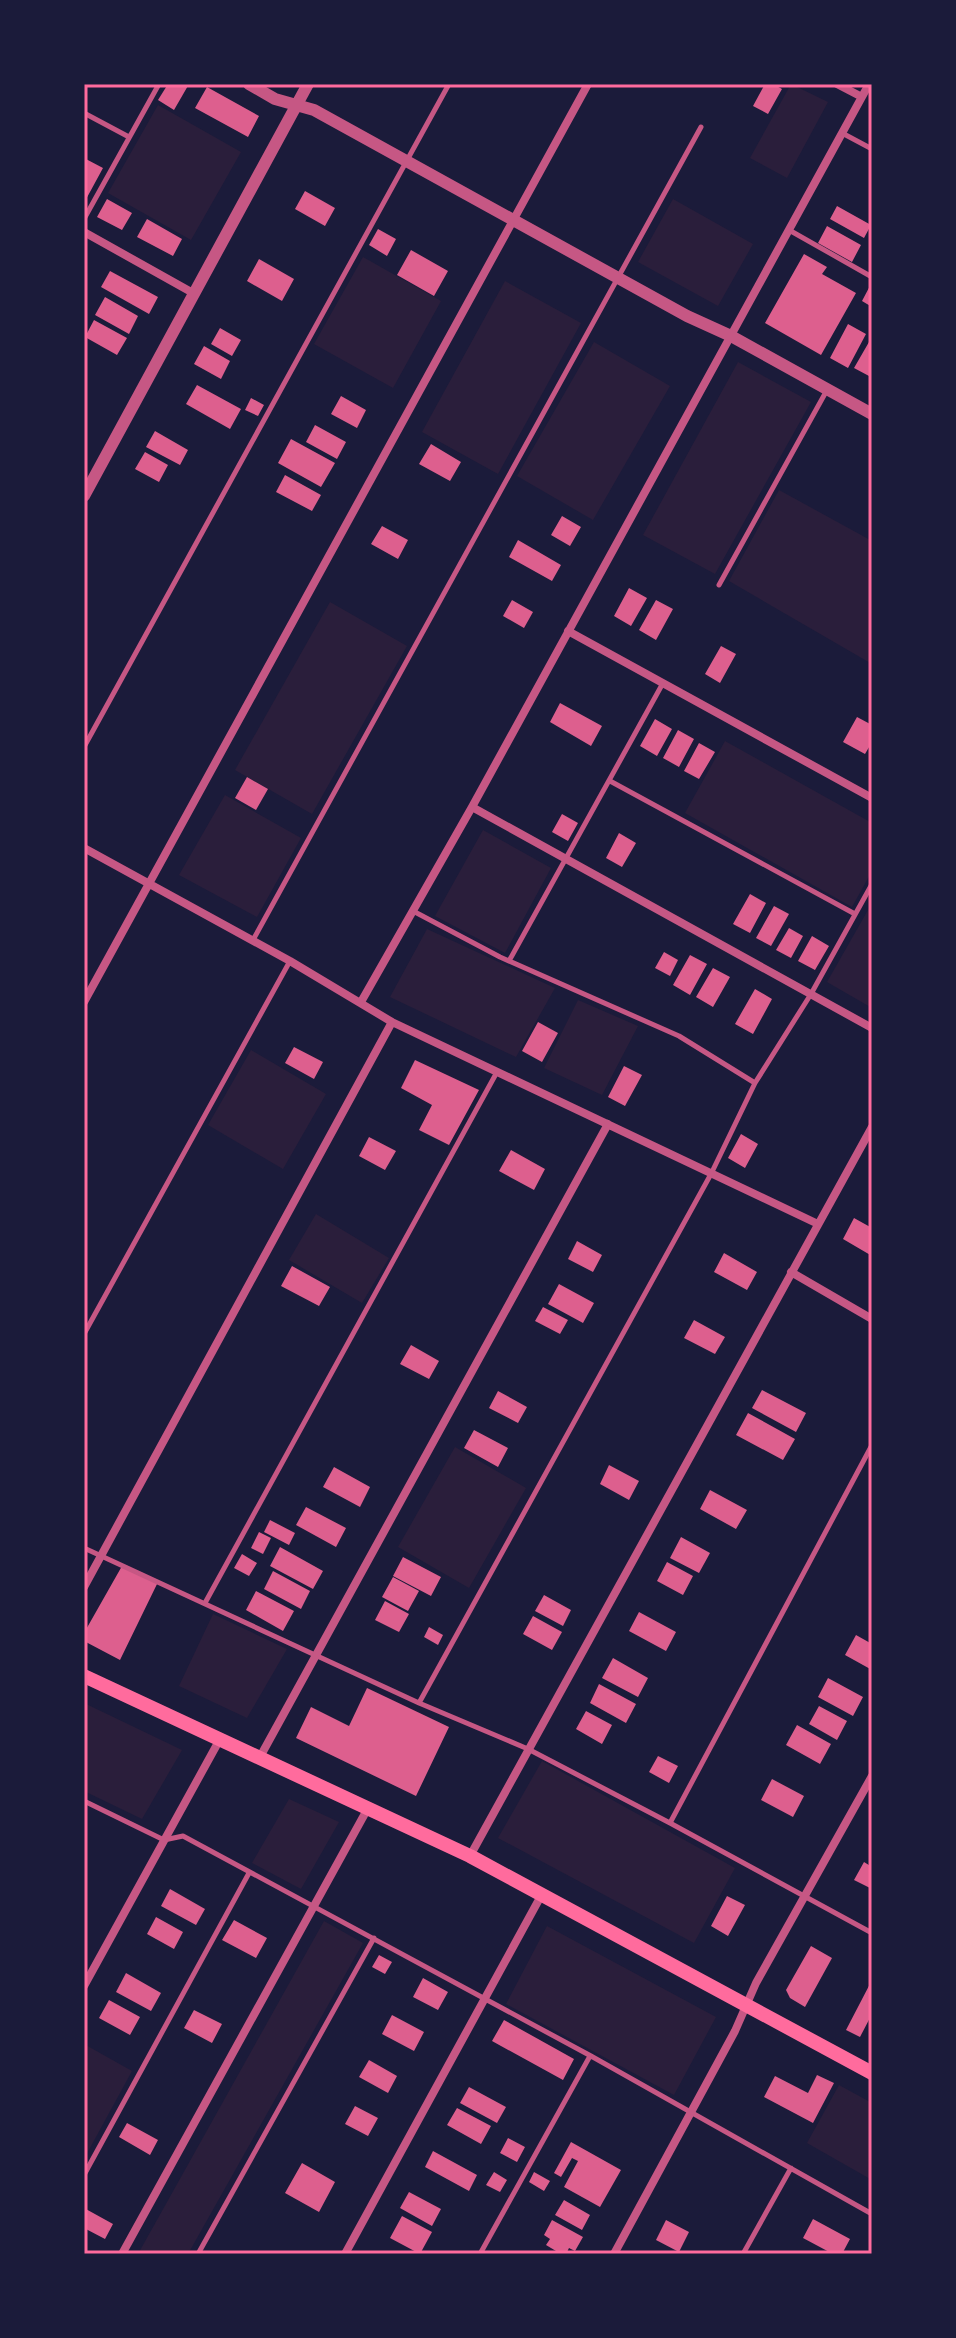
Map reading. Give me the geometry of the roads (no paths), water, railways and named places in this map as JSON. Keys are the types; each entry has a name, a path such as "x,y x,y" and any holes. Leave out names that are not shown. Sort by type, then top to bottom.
{"main road":[{"path":"84,1676 470,1856 872,2073"}],"street":[{"path":"249,84 275,99 314,110 687,316 731,336 872,414"},
{"path":"84,496 89,474 308,84"},
{"path":"84,1002 588,84"},
{"path":"837,84 862,97"},
{"path":"361,1002 472,807 869,84"},
{"path":"84,232 193,293"},
{"path":"568,631 872,798"},
{"path":"472,807 872,1028"},
{"path":"84,848 253,940 392,1022 818,1224"},
{"path":"84,1587 392,1022"},
{"path":"260,1757 608,1124"},
{"path":"470,1856 872,1127"},
{"path":"791,1272 872,1319"},
{"path":"84,1986 220,1739"},
{"path":"614,2254 692,2112 756,1983 872,1776"},
{"path":"122,2254 368,1807"},
{"path":"345,2254 543,1894"}],"lane":[{"path":"84,219 159,84"},
{"path":"84,747 449,84"},
{"path":"84,113 129,137"},
{"path":"253,940 701,127"},
{"path":"842,133 872,149"},
{"path":"789,230 872,277"},
{"path":"719,585 827,389"},
{"path":"509,961 663,683"},
{"path":"610,781 855,914"},
{"path":"419,1703 711,1174 755,1083 811,994 872,884"},
{"path":"412,911 509,961 679,1036 755,1083"},
{"path":"84,1334 290,961"},
{"path":"205,1603 497,1072"},
{"path":"670,1823 872,1445"},
{"path":"84,1548 419,1703 528,1749 872,1933"},
{"path":"84,1801 164,1840 183,1836 313,1904 872,2214"},
{"path":"84,2175 249,1873"},
{"path":"198,2254 374,1938"},
{"path":"480,2254 591,2056"},
{"path":"743,2254 791,2168"}]}
